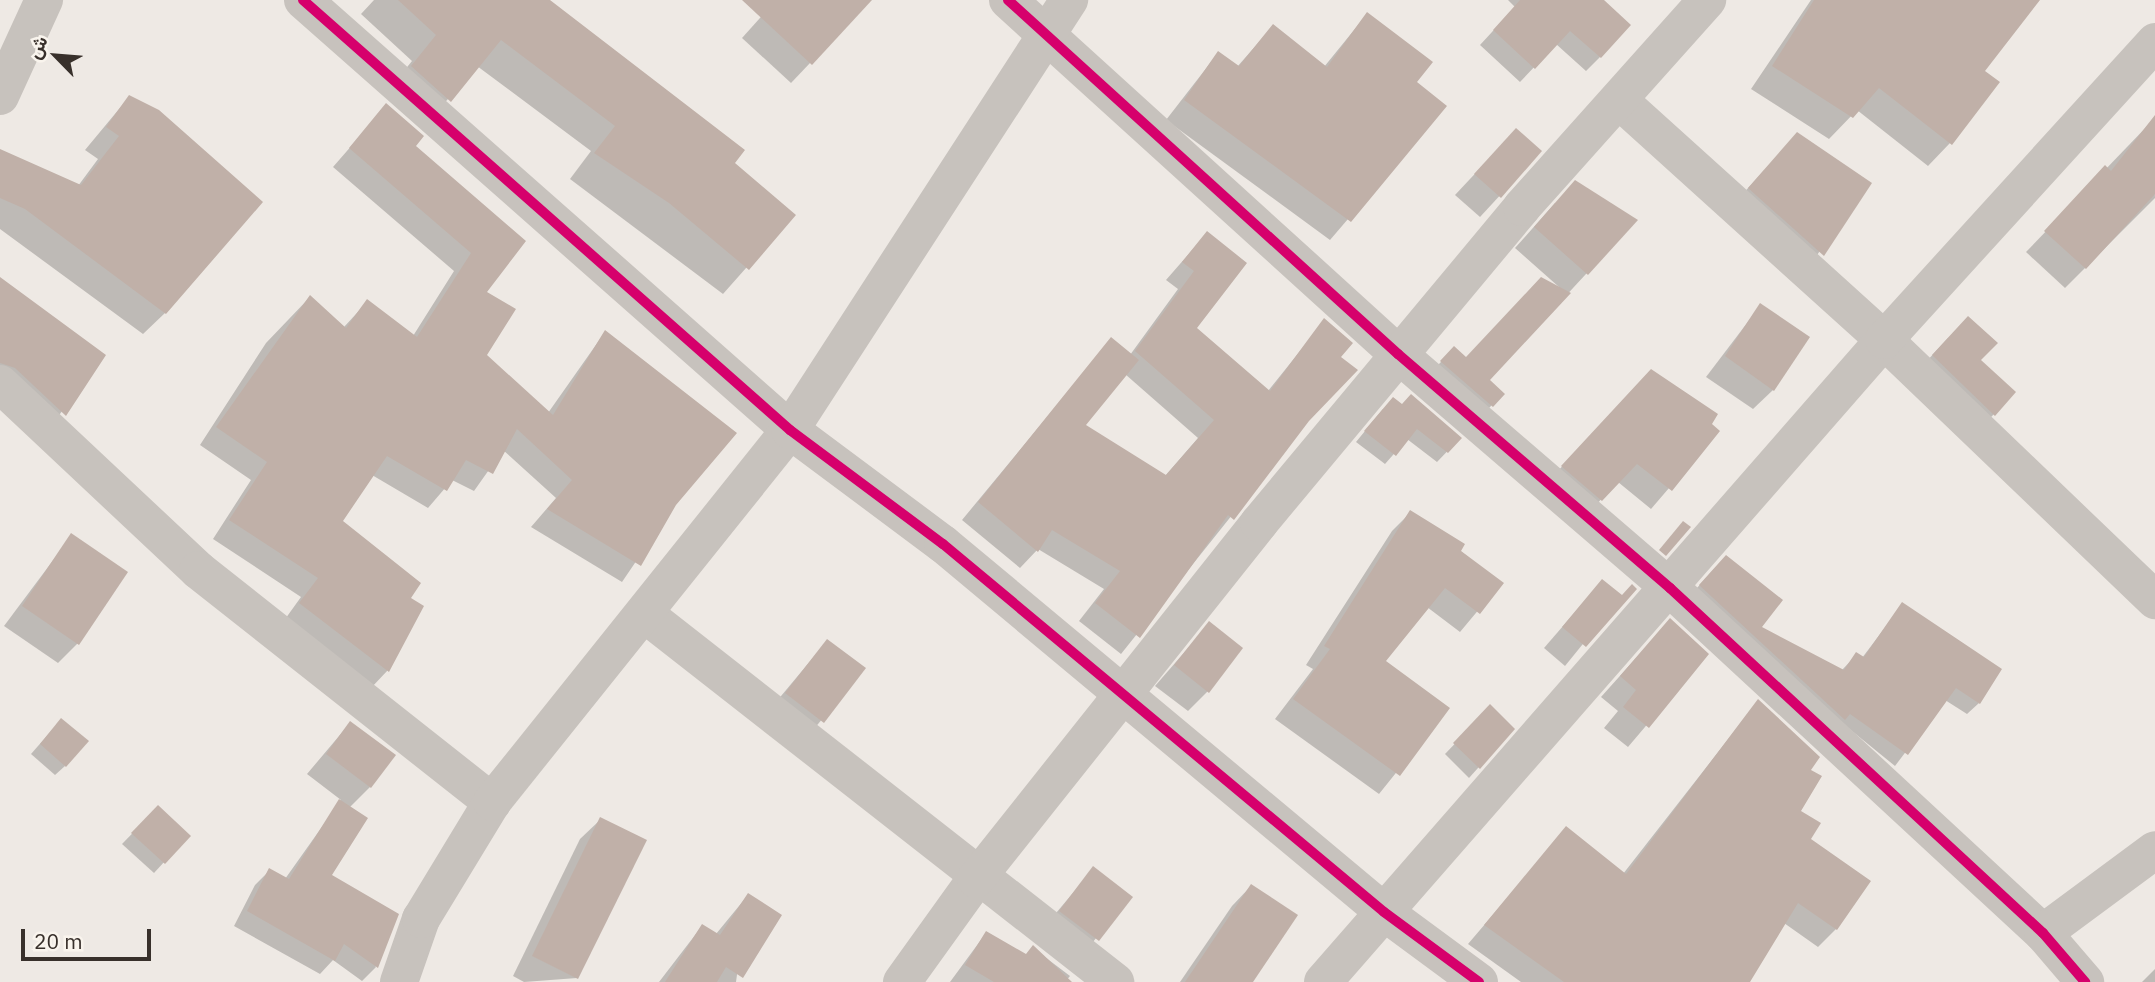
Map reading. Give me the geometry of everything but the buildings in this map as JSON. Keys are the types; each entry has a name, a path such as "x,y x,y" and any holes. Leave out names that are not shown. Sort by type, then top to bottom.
{"street":[{"path":"303,0 790,430 943,544 1125,692 1384,912 1479,982"},
{"path":"1008,0 1398,354 1670,588 2043,933 2085,982"},
{"path":"399,982 421,919 492,802 646,615 790,430 1044,33 1069,0"},
{"path":"902,982 976,879 1398,354 1522,207 1621,102 1707,0"},
{"path":"0,96 36,3"},
{"path":"1323,982 1884,340 2155,42"},
{"path":"1621,102 1884,340 2155,600"},
{"path":"0,384 198,570 492,802"},
{"path":"646,615 976,879 1115,982"},
{"path":"2043,933 2155,849"}],"cycle path":[{"path":"303,0 790,430 943,544 1384,912 1479,982"},
{"path":"1008,0 1398,354 1670,588 2043,933 2085,982"}]}
